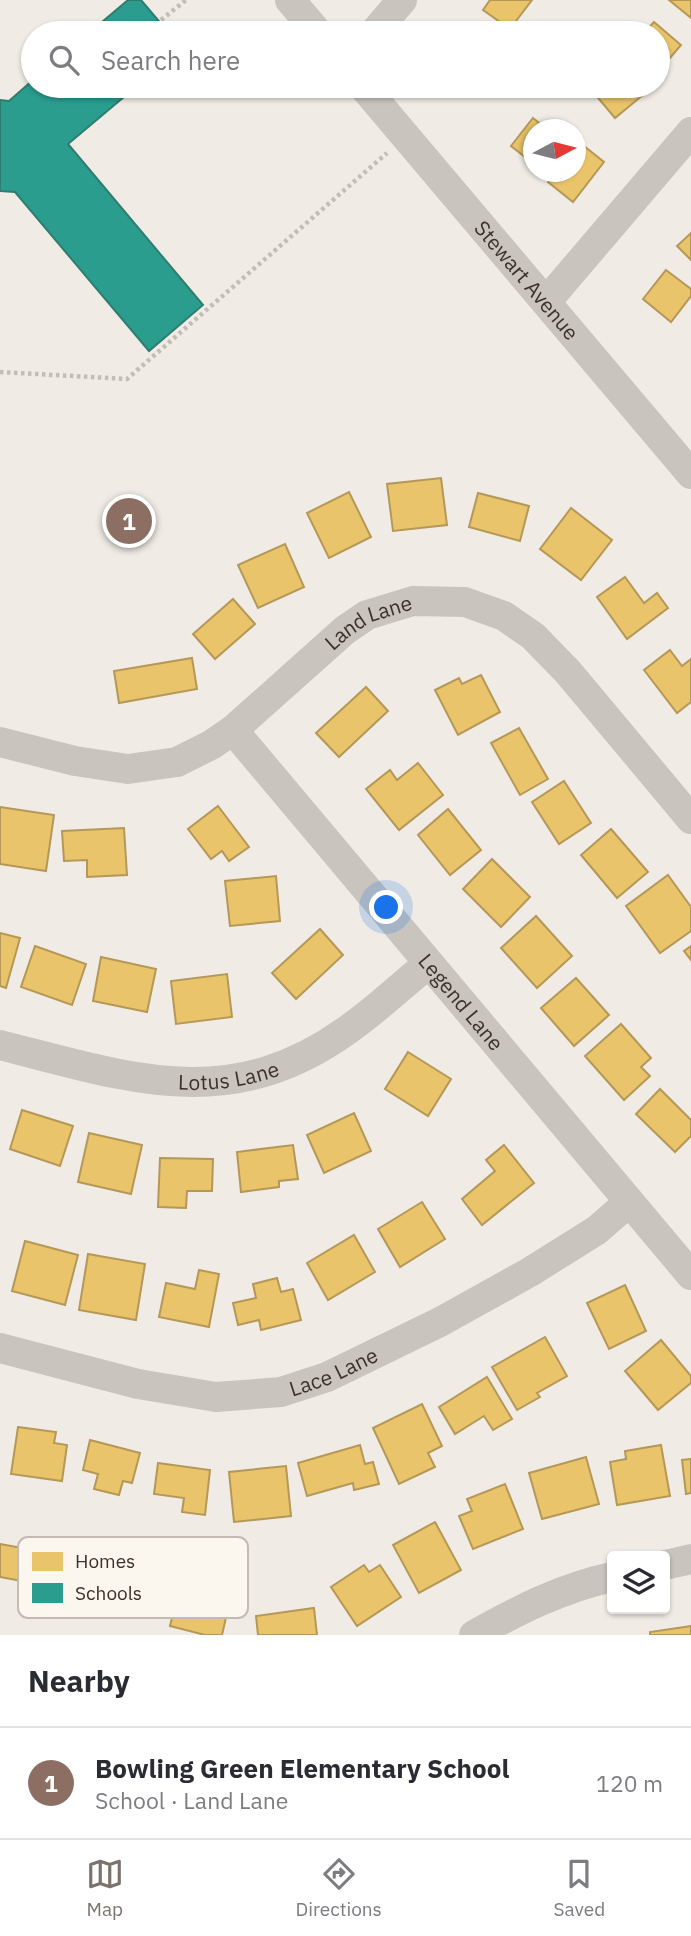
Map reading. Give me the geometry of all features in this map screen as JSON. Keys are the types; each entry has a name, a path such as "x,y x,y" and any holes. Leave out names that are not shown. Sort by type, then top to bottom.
{"street":[{"path":"290,0 308,21"},
{"path":"384,21 402,0"},
{"name":"Stewart Avenue","path":"373,98 691,474"},
{"path":"546,302 691,132"},
{"name":"Land Lane","path":"0,743 75,761 128,769 177,762 211,745 233,730 345,630 367,615 413,601 465,602 504,616 533,636 685,800"},
{"name":"Legend Lane","path":"233,730 691,1275"},
{"name":"Lotus Lane","path":"0,1045 162,1082 200,1083 242,1078 288,1065 345,1032 428,964"},
{"name":"Lace Lane","path":"0,1348 138,1384 216,1397 281,1392 327,1377 463,1310 597,1230 629,1202"},
{"path":"670,1564 691,1559"},
{"path":"474,1635 524,1607 607,1578"}],"path":[{"path":"161,20 186,0"},
{"path":"0,372 127,379 406,137"}],"building: Homes":[{"path":"490,0 532,0 516,21 499,21 483,10"},
{"path":"669,0 691,0 691,18"},
{"path":"670,36 681,45 670,58"},
{"path":"598,98 639,98 615,118"},
{"path":"523,131 523,155 511,146"},
{"path":"586,148 604,162 573,202 548,182 586,182"},
{"path":"691,233 691,260 677,246"},
{"path":"666,270 691,289 691,296 671,322 643,299"},
{"path":"441,478 447,525 393,531 387,484"},
{"path":"349,492 371,537 329,558 307,513"},
{"path":"478,493 529,506 520,541 469,527"},
{"path":"571,508 612,540 581,580 540,549"},
{"path":"285,544 304,587 258,608 238,565"},
{"path":"625,577 644,603 657,593 668,608 627,639 597,597"},
{"path":"233,599 255,624 215,659 193,634"},
{"path":"670,650 682,666 691,659 691,702 677,713 644,670"},
{"path":"192,658 197,689 119,703 114,671"},
{"path":"481,675 500,712 458,735 435,690 459,678 462,684"},
{"path":"366,687 388,711 339,757 316,733"},
{"path":"519,728 548,779 520,795 491,743"},
{"path":"418,763 443,795 399,830 366,789 390,770 397,780"},
{"path":"564,781 591,823 559,844 532,802"},
{"path":"218,806 249,847 229,861 222,851 211,859 188,829"},
{"path":"0,807 54,815 46,871 0,864"},
{"path":"448,809 481,850 450,875 418,835"},
{"path":"124,828 127,875 87,877 87,860 64,861 62,831"},
{"path":"611,829 648,872 617,898 581,855"},
{"path":"492,859 530,897 501,927 463,889"},
{"path":"668,875 691,907 691,931 660,953 626,906"},
{"path":"276,876 280,921 230,926 225,881"},
{"path":"536,916 572,956 537,988 501,948"},
{"path":"320,929 343,955 296,999 272,973"},
{"path":"0,933 20,938 6,988 0,986"},
{"path":"35,946 86,964 72,1005 21,987"},
{"path":"691,946 691,960 684,951"},
{"path":"101,957 156,969 147,1012 93,1001"},
{"path":"227,974 232,1017 176,1024 171,981"},
{"path":"576,978 609,1015 574,1046 541,1008"},
{"path":"621,1024 651,1058 641,1067 650,1076 624,1100 585,1056"},
{"path":"408,1052 451,1079 428,1116 385,1089"},
{"path":"660,1089 691,1120 691,1136 675,1152 636,1114"},
{"path":"22,1110 73,1126 60,1166 10,1149"},
{"path":"354,1113 371,1151 324,1173 307,1135"},
{"path":"89,1133 142,1145 131,1194 78,1182"},
{"path":"293,1145 298,1179 279,1181 279,1187 241,1192 237,1152"},
{"path":"504,1145 534,1183 482,1225 462,1199 495,1171 486,1160"},
{"path":"160,1158 213,1159 212,1191 187,1191 186,1208 158,1207"},
{"path":"422,1202 445,1239 400,1267 378,1229"},
{"path":"354,1235 375,1272 328,1300 307,1263"},
{"path":"25,1241 78,1255 65,1305 12,1291"},
{"path":"88,1254 145,1264 136,1320 79,1310"},
{"path":"199,1270 219,1274 209,1327 159,1317 166,1283 195,1289"},
{"path":"277,1278 281,1292 293,1289 301,1320 261,1330 259,1320 238,1325 233,1303 256,1298 253,1284"},
{"path":"625,1285 646,1331 609,1349 587,1303"},
{"path":"545,1337 567,1376 537,1393 540,1397 517,1410 492,1367"},
{"path":"661,1340 691,1376 691,1383 658,1410 625,1371"},
{"path":"487,1377 512,1419 493,1430 484,1416 455,1434 439,1407"},
{"path":"422,1404 442,1446 428,1453 435,1467 399,1484 373,1428"},
{"path":"18,1427 56,1432 54,1443 67,1445 62,1481 11,1474"},
{"path":"90,1440 140,1453 132,1483 123,1481 119,1495 94,1489 98,1474 83,1470"},
{"path":"360,1445 365,1464 373,1462 379,1484 354,1490 353,1483 307,1496 298,1463"},
{"path":"661,1445 670,1496 617,1505 610,1462 626,1459 625,1451"},
{"path":"586,1457 599,1504 542,1519 529,1473"},
{"path":"691,1459 691,1493 686,1494 682,1460"},
{"path":"158,1463 210,1470 205,1515 182,1512 184,1498 154,1494"},
{"path":"286,1466 291,1516 234,1522 229,1472"},
{"path":"505,1484 523,1529 473,1549 459,1516 472,1511 467,1499"},
{"path":"435,1522 461,1570 419,1593 393,1545"},
{"path":"0,1544 18,1547 18,1580 0,1577"},
{"path":"364,1565 369,1572 380,1565 401,1597 357,1626 331,1587"},
{"path":"314,1608 317,1635 258,1635 256,1616"},
{"path":"172,1618 226,1618 222,1635 205,1635 170,1626"},
{"path":"691,1626 691,1635 650,1635 650,1632"}],"building: Schools":[{"path":"128,0 141,0 159,21 103,21"},
{"path":"21,90 21,98 123,98 68,144 203,305 149,351 15,192 0,191 0,100 9,101"}],"place":[{"name":"Bowling Green Elementary School","path":"129,521"}]}
